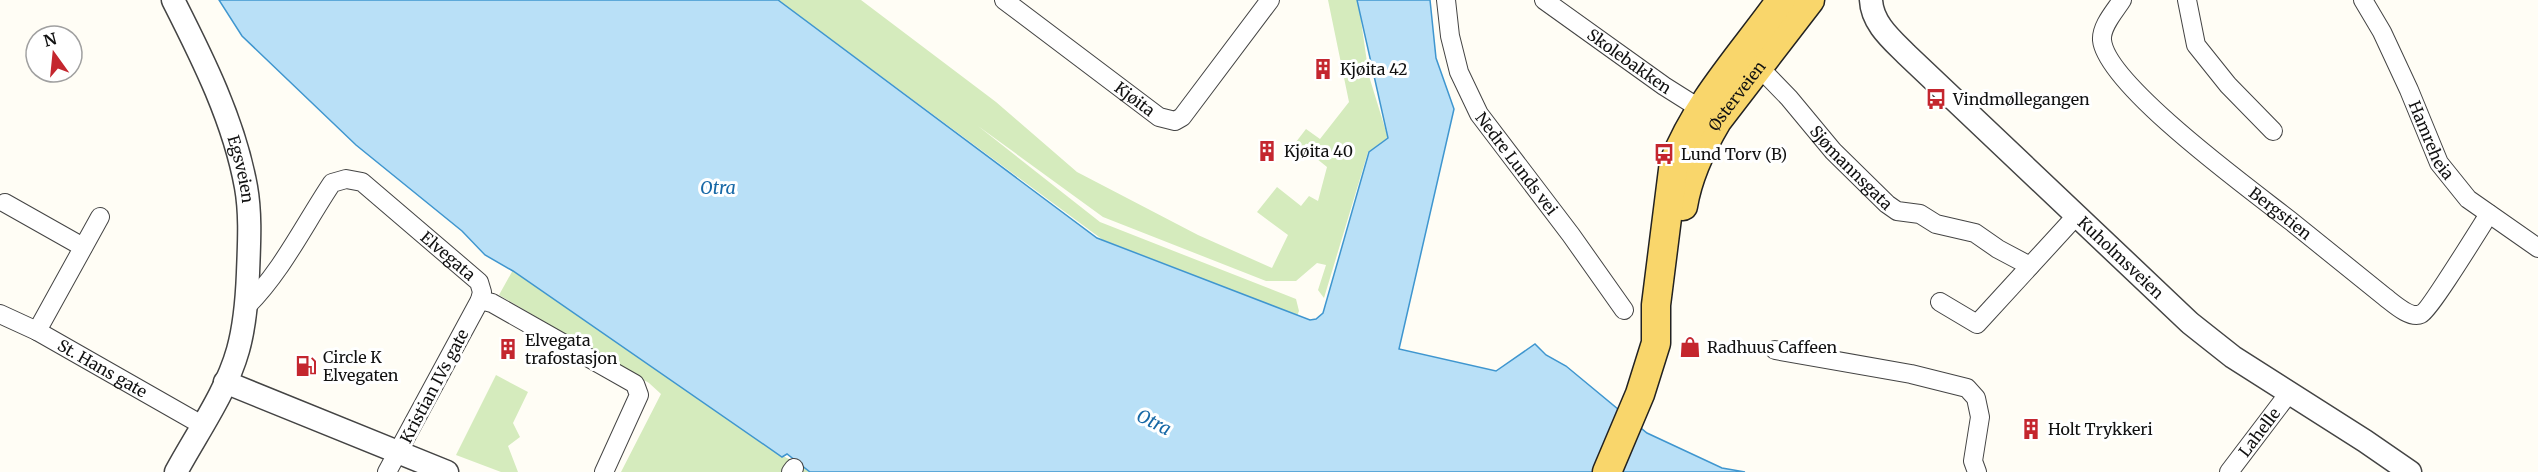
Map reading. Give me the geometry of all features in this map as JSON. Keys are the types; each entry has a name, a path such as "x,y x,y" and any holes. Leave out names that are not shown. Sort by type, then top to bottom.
{"main road":[{"name":"Østerveien","path":"1710,115 1781,0"},
{"name":"Østerveien","path":"1607,472 1630,420 1656,343 1656,305 1671,172 1681,144 1758,66 1810,0"}],"street":[{"name":"Egsveien","path":"173,0 199,50 224,113 246,187 250,226 247,306 238,351 225,382 176,472"},
{"name":"Kjøita","path":"1004,0 1160,117 1175,121 1182,117 1270,0"},
{"name":"Nedre Lunds vei","path":"1446,0 1450,36 1459,72 1479,114 1571,235 1624,310"},
{"name":"Skolebakken","path":"1544,0 1667,88 1710,115"},
{"name":"Kuholmsveien","path":"1871,0 1871,8 1877,22 1890,37 2190,323 2233,357 2406,471"},
{"name":"Bergstien","path":"2122,0 2103,31 2102,42 2108,56 2148,104 2201,152 2402,309 2415,315 2427,310 2489,214"},
{"path":"2187,0 2196,45 2228,85 2273,131"},
{"name":"Hamreheia","path":"2363,0 2382,32 2439,163 2468,199 2538,248"},
{"name":"Sjømannsgata","path":"1758,66 1789,98 1833,151 1887,204 1897,211 1920,214 1936,224 1975,232 1998,249 2030,266"},
{"name":"Elvegata","path":"247,306 268,285 332,183 346,178 362,182 471,273 479,282 482,292 480,300 492,303 635,384 639,395 604,472"},
{"path":"5,203 82,247"},
{"path":"1940,302 1977,324 2076,216"},
{"path":"37,331 100,217"},
{"name":"Kristian IVs gate","path":"387,472 480,300"},
{"name":"St. Hans gate","path":"0,314 37,331 202,425"},
{"path":"1775,350 1960,384 1967,388 1976,398 1980,417 1973,461 1977,472"},
{"path":"225,382 447,472"},
{"name":"Lahelle","path":"2229,472 2289,393"}],"green space":[{"path":"778,0 861,0 996,102 1077,172 1198,235 1272,268 1288,235 1257,212 1277,187 1301,206 1309,196 1318,201 1327,167 1296,142 1306,129 1320,139 1349,102 1328,0 1358,0 1369,76 1388,138 1368,152 1324,298 1318,290 1326,265 1317,263 1296,281 1266,281 1103,217 978,126 1100,222 1296,299 1299,311 1297,316 1103,240"},
{"path":"513,270 785,457 814,472 621,472 661,394 649,383 499,295"},
{"path":"496,375 528,392 513,423 520,437 508,446 518,472 501,472 456,455"}],"water":[{"name":"Otra","path":"219,0 778,0 1097,238 1310,320 1316,319 1323,313 1369,152 1388,138 1357,0 1430,0 1436,58 1454,109 1399,349 1496,371 1535,344 1546,355 1566,366 1647,433 1722,468 1745,472 810,472 787,454 782,457 513,271 485,255 462,231 356,145 242,36"}],"place":[{"name":"Kjøita 42","path":"1323,69"},
{"name":"Vindmøllegangen","path":"1936,99"},
{"name":"Kjøita 40","path":"1267,151"},
{"name":"Lund Torv (B)","path":"1664,154"},
{"name":"Radhuus Caffeen","path":"1690,347"},
{"name":"Elvegata trafostasjon","path":"508,349"},
{"name":"Circle K Elvegaten","path":"306,366"},
{"name":"Holt Trykkeri","path":"2031,429"}]}
